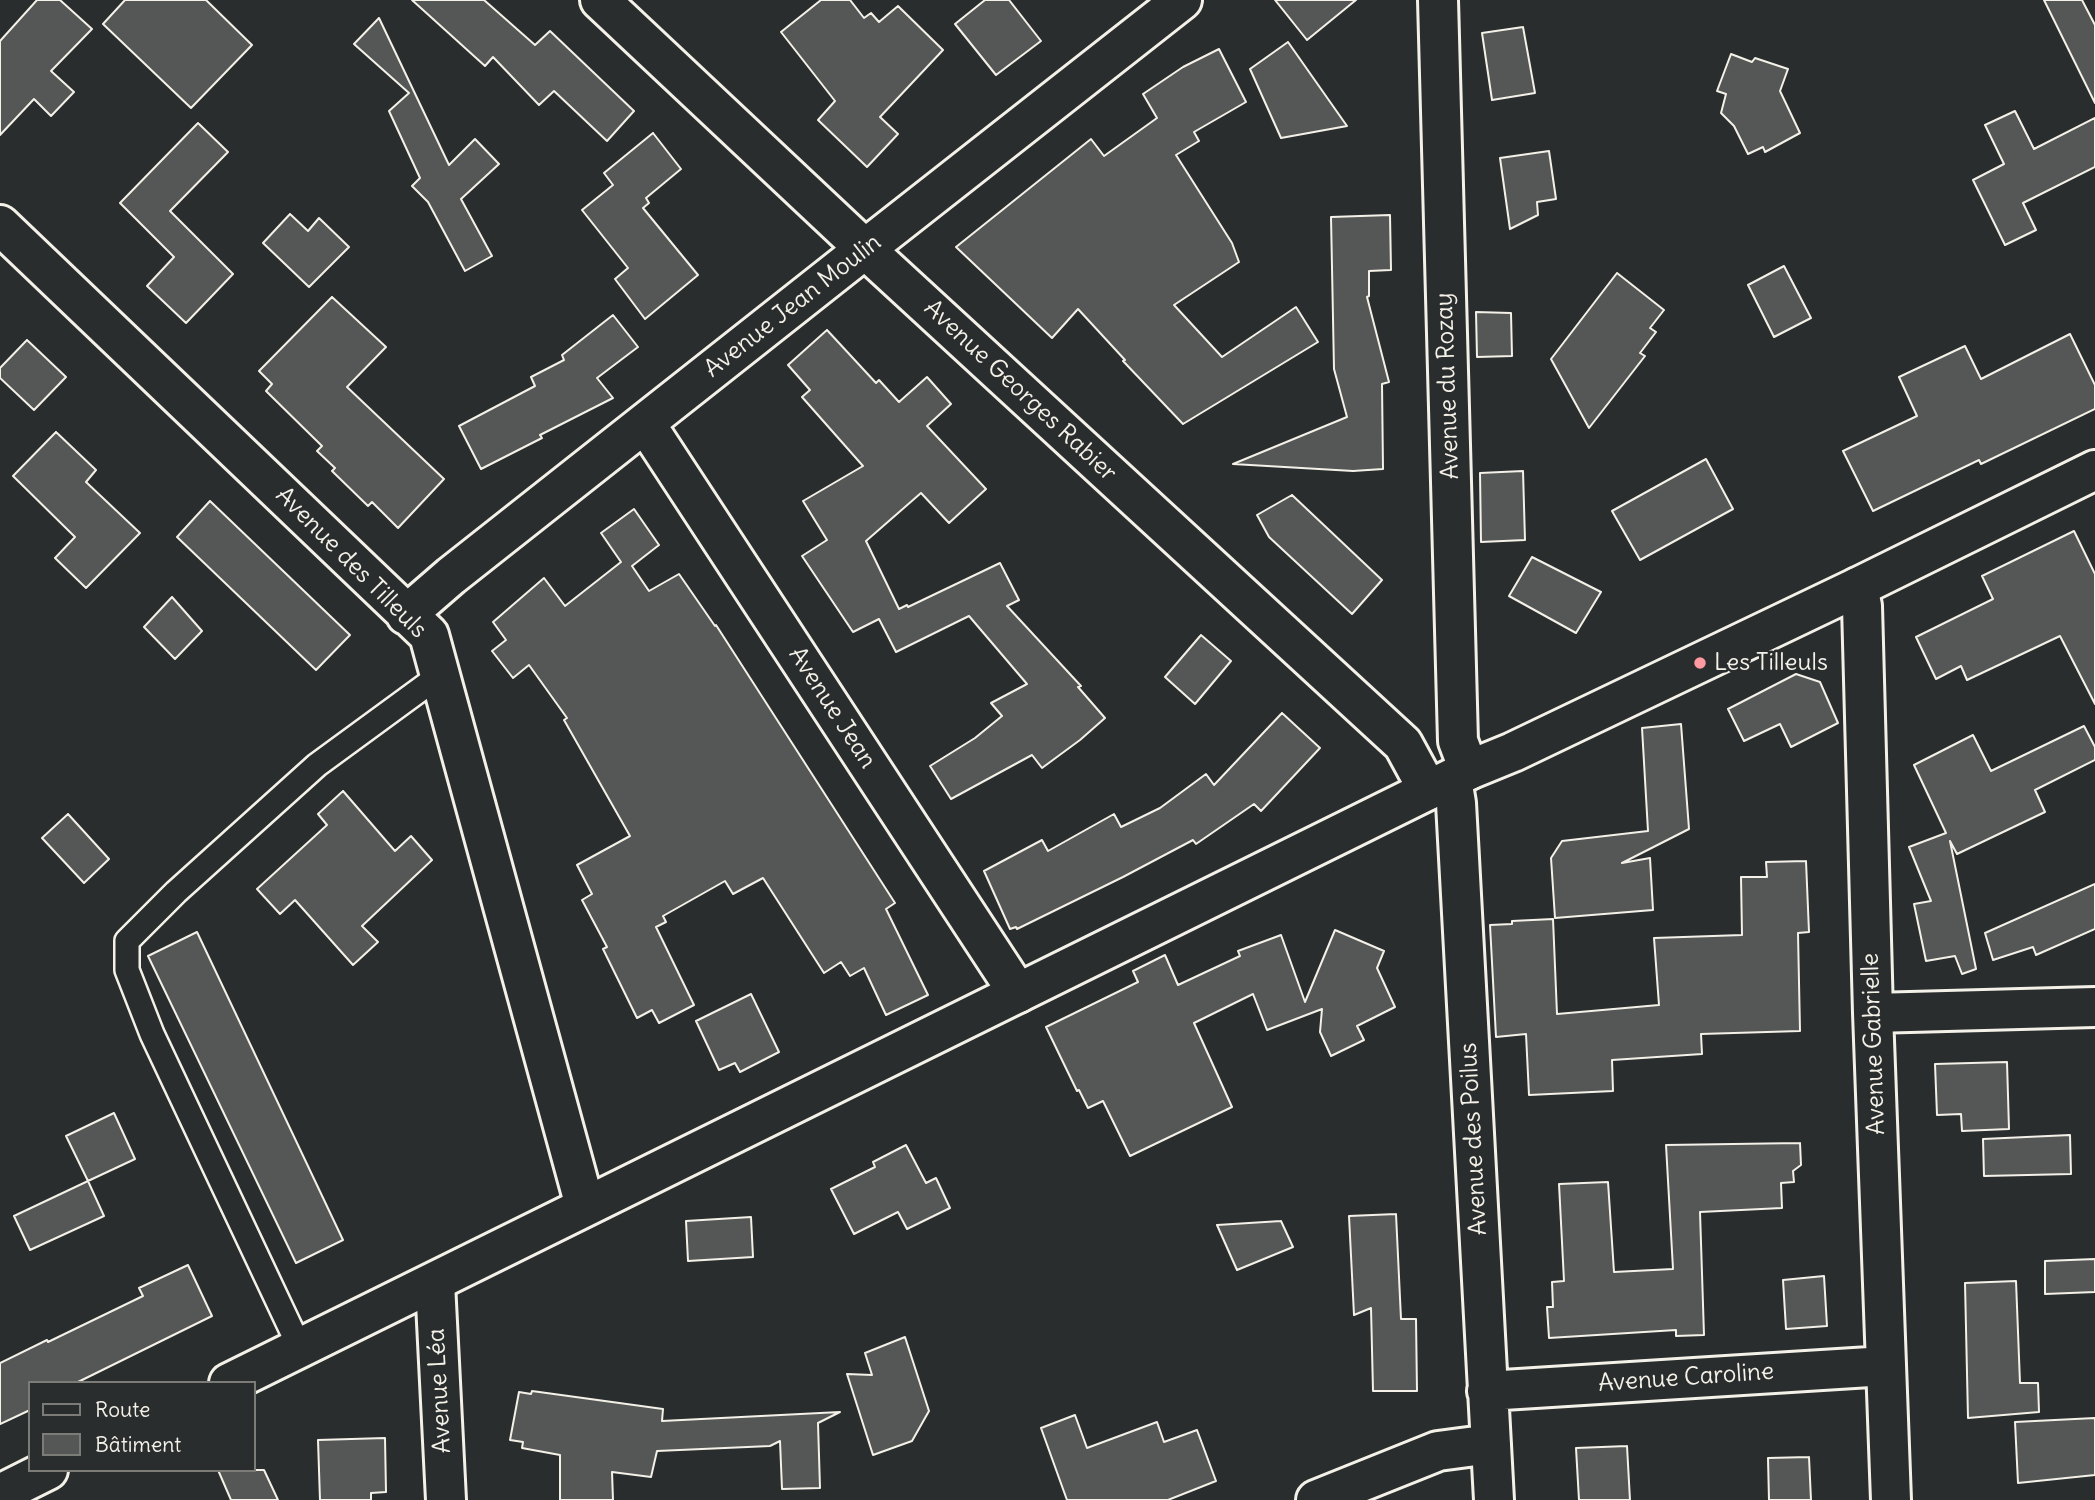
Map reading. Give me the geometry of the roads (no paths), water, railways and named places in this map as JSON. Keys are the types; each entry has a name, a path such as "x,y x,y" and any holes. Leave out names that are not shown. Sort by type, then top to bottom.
{"street":[{"name":"Avenue Georges Rabier","path":"600,0 864,248 1403,744 1449,780"},
{"name":"Avenue Jean Moulin","path":"407,615 462,568 864,248 1182,0"},
{"name":"Avenue du Rozay","path":"1438,0 1458,741 1449,780"},
{"name":"Avenue des Tilleuls","path":"0,225 429,635 585,1206"},
{"name":"Avenue Jean","path":"645,423 1018,993"},
{"path":"233,1381 1449,780 1858,587 2095,470"},
{"name":"Avenue Gabrielle","path":"1858,587 1862,606 1873,1013 1891,1500"},
{"name":"Avenue des Poilus","path":"1449,780 1457,831 1494,1500"},
{"path":"1873,1013 2095,1007"},
{"name":"Avenue Léa","path":"435,1283 446,1500"},
{"name":"Avenue Caroline","path":"1487,1391 1886,1366"},
{"path":"1316,1500 1438,1451 1491,1444"},
{"path":"0,1494 44,1472"}],"lane":[{"path":"300,1348 152,1034 127,970 127,940 317,765 440,675"}],"place":[{"name":"Les Tilleuls","path":"1700,663"}]}
